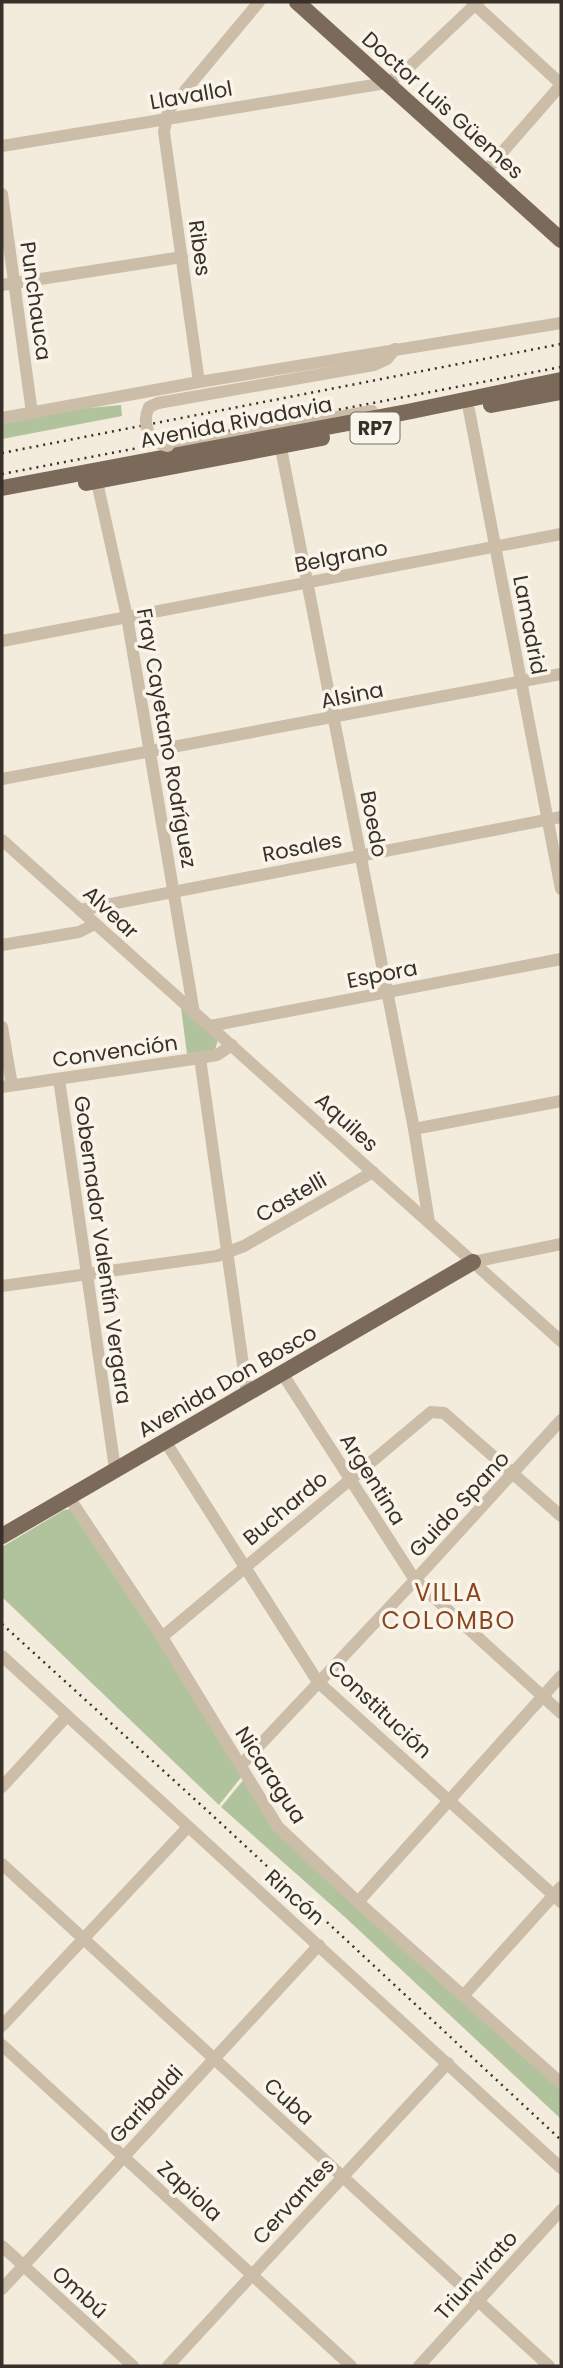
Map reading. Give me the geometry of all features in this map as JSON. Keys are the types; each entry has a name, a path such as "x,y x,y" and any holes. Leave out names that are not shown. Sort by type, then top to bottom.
{"main road":[{"name":"Doctor Luis Güemes","path":"297,2 561,240"},
{"name":"Avenida Rivadavia","path":"2,499 96,476 561,380"},
{"name":"Avenida Rivadavia","path":"280,440 469,410 561,392"},
{"name":"Avenida Rivadavia","path":"2,488 96,476"},
{"name":"Avenida Don Bosco","path":"2,1536 473,1262"}],"street":[{"path":"165,120 168,111 259,2"},
{"path":"386,83 404,72 476,3 561,85 485,172"},
{"name":"Llavallol","path":"2,146 386,83"},
{"name":"Ribes","path":"165,120 163,132 199,382"},
{"name":"Punchauca","path":"2,194 8,284 32,413"},
{"path":"8,284 183,257"},
{"name":"Avenida Rivadavia","path":"2,418 199,382 561,323"},
{"path":"396,349 387,359 374,365 158,403 149,407 146,427 151,438 158,444 168,446 377,410 407,412"},
{"name":"Lamadrid","path":"469,410 561,889"},
{"name":"Boedo","path":"280,440 414,1129 429,1222"},
{"name":"Fray Cayetano Rodríguez","path":"96,476 127,617 194,1013"},
{"name":"Belgrano","path":"2,641 561,534"},
{"name":"Alsina","path":"2,779 561,674"},
{"name":"Rosales","path":"80,910 561,817"},
{"name":"Alvear","path":"2,840 194,1013"},
{"path":"2,945 79,932 95,924"},
{"name":"Espora","path":"210,1026 561,959"},
{"name":"Aquiles","path":"194,1013 561,1341"},
{"path":"2,1027 7,1086"},
{"name":"Convención","path":"7,1086 217,1055 232,1045"},
{"path":"200,1058 247,1393"},
{"name":"Gobernador Valentín Vergara","path":"59,1079 115,1469"},
{"path":"414,1129 561,1101"},
{"name":"Castelli","path":"2,1286 217,1256 244,1246 373,1172"},
{"path":"473,1262 561,1244"},
{"name":"Argentina","path":"282,1373 415,1580 561,1713"},
{"name":"Buchardo","path":"162,1637 428,1413 444,1413 514,1473"},
{"name":"Guido Spano","path":"241,1765 561,1420"},
{"name":"Constitución","path":"165,1441 318,1682 559,1895"},
{"path":"514,1473 561,1516"},
{"name":"Nicaragua","path":"68,1496 162,1637 278,1827 561,2083"},
{"name":"Rincón","path":"2,1656 561,2168"},
{"path":"358,1902 561,1676"},
{"path":"2,1787 66,1716"},
{"path":"2,2026 188,1826"},
{"name":"Cuba","path":"2,1864 549,2366"},
{"path":"464,1995 559,1895"},
{"name":"Garibaldi","path":"2,2289 319,1945"},
{"name":"Zapiola","path":"2,2045 351,2366"},
{"name":"Cervantes","path":"168,2366 448,2063"},
{"name":"Triunvirato","path":"419,2366 561,2210"},
{"name":"Ombú","path":"2,2246 133,2366"}],"green space":[{"path":"121,405 122,416 2,439 2,424 69,410"},
{"path":"181,1008 218,1040 215,1050 187,1054"},
{"path":"70,1509 166,1650 243,1775 219,1805 2,1597 2,1547"},
{"path":"245,1778 279,1833 561,2087 561,2119 347,1919 221,1807"}],"railway":[{"path":"2,453 561,344"},
{"path":"2,474 561,367"},
{"path":"2,1624 561,2140"}],"district":[{"name":"VILLA COLOMBO","path":"449,1606"}]}
